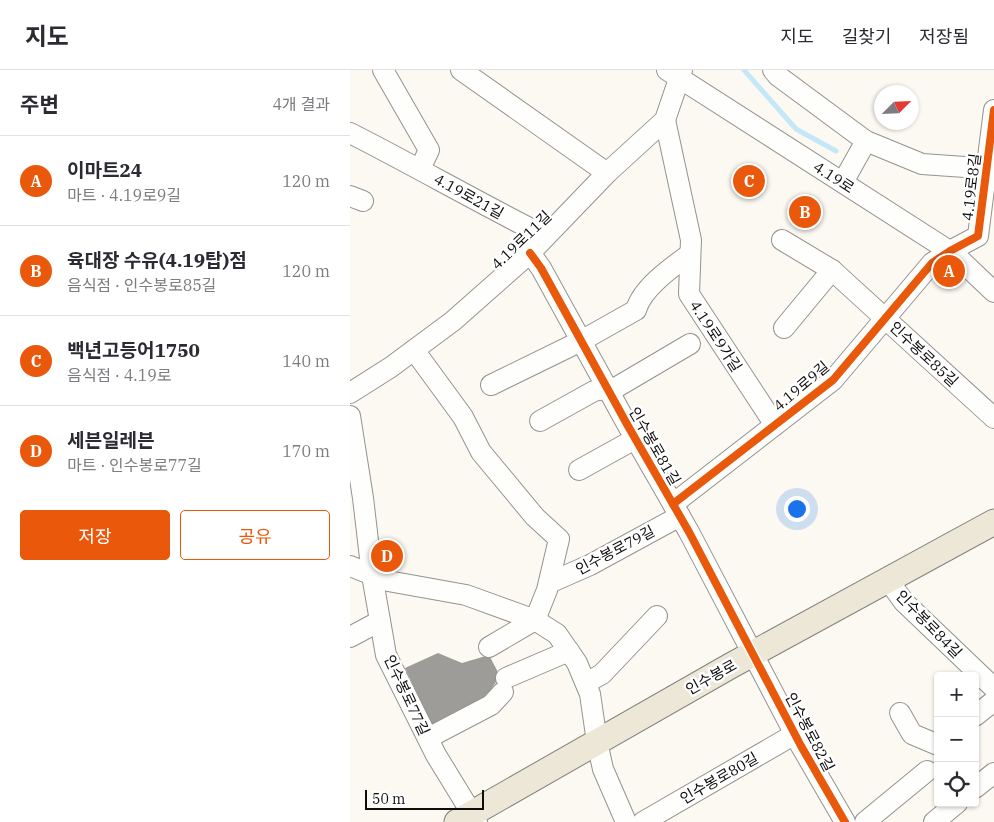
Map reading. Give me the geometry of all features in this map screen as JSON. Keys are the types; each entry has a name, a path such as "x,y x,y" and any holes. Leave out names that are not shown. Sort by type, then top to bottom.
{"main road":[{"name":"인수봉로","path":"469,820 597,742 994,522"}],"street":[{"name":"4.19로21길","path":"384,70 429,150 420,168"},
{"path":"461,70 607,173"},
{"name":"4.19로8길","path":"773,70 778,76 866,141 922,164 990,169"},
{"name":"4.19로11길","path":"350,393 368,383 453,321 530,253 607,173 665,120 676,73"},
{"name":"4.19로","path":"676,73 950,251 994,292"},
{"name":"4.19로8길","path":"950,251 978,236 990,169 994,110"},
{"name":"4.19로9가길","path":"665,120 691,240 689,294 775,425"},
{"name":"4.19로21길","path":"350,133 420,168 492,209 545,236"},
{"path":"843,182 866,141"},
{"name":"인수봉로85길","path":"782,240 832,270 994,418"},
{"name":"4.19로9길","path":"676,510 775,425 833,380 932,263 950,251"},
{"name":"인수봉로81길","path":"530,253 541,268 676,510 753,654"},
{"path":"490,385 581,341 636,310 639,301 665,272 690,254"},
{"path":"784,328 832,270"},
{"path":"540,421 594,391 616,387 690,344"},
{"name":"인수봉로79길","path":"414,350 463,417 481,452 535,517 559,539 549,583 535,620"},
{"name":"인수봉로77길","path":"350,416 357,498 386,655 469,820"},
{"name":"인수봉로81길","path":"579,470 635,439"},
{"name":"인수봉로79길","path":"549,583 590,565 676,510"},
{"path":"350,566 388,581 466,595 535,620 557,634 577,663 586,683 590,694 597,742 604,769 626,822"},
{"name":"인수봉로84길","path":"888,580 904,602 994,688"},
{"path":"586,683 602,674 657,616"},
{"path":"489,647 535,620"},
{"path":"350,637 380,621"},
{"path":"428,738 491,705 505,685 569,651"},
{"name":"인수봉로82길","path":"753,654 834,806 845,822"},
{"path":"979,713 994,701"},
{"path":"900,713 912,734 934,743"},
{"name":"인수봉로80길","path":"643,822 795,734"},
{"path":"865,822 927,772"},
{"path":"979,785 994,773"},
{"path":"934,822 952,807"}],"building":[{"path":"438,653 462,663 489,655 500,676 484,700 433,727 405,668"}],"waterway":[{"path":"744,70 796,129 836,151"}],"cycle path":[{"path":"673,504 833,380 932,263 978,236 994,110"},
{"path":"530,253 541,268 689,532 801,746 845,822"}],"place":[{"name":"백년고등어1750","path":"749,181"},
{"name":"육대장 수유(4.19탑)점","path":"805,212"},
{"name":"이마트24","path":"949,271"},
{"name":"세븐일레븐","path":"387,556"}]}
